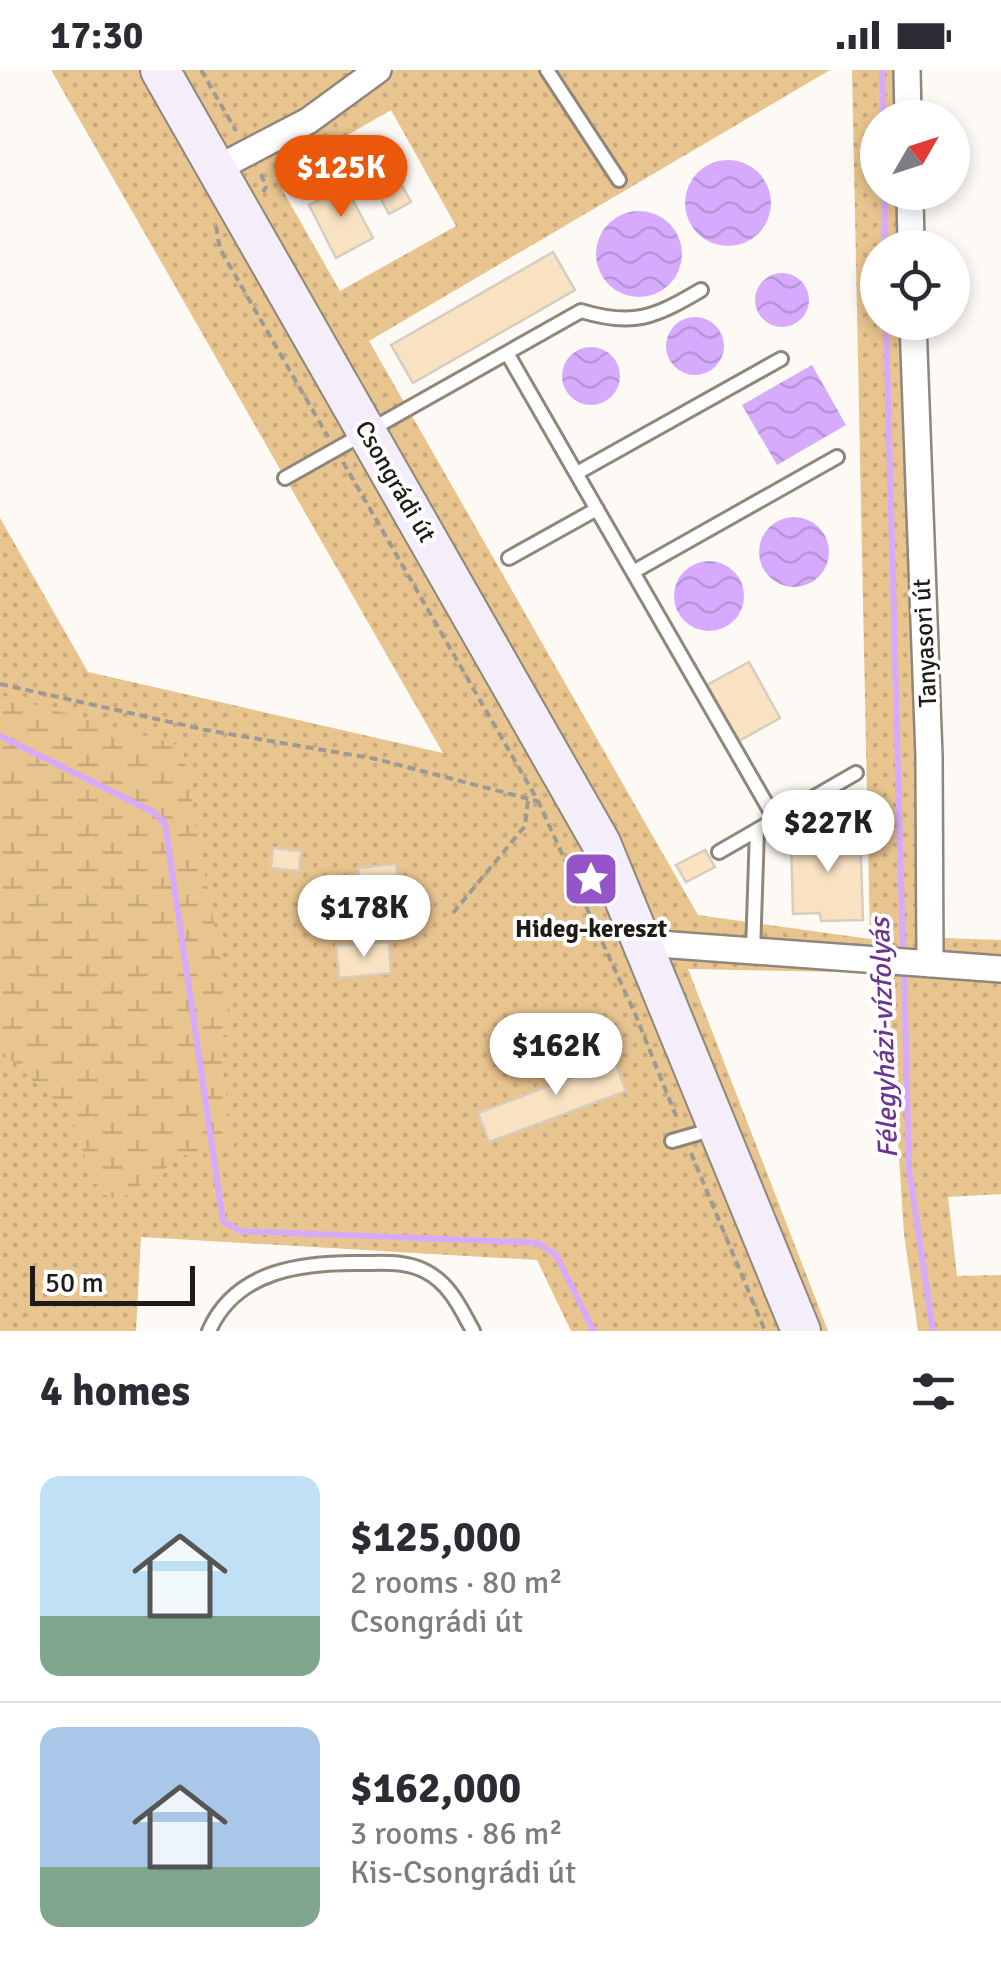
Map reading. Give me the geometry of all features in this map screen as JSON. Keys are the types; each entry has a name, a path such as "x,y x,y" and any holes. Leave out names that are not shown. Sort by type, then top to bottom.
{"main road":[{"name":"Csongrádi út","path":"160,70 233,161 238,208 352,441 576,794 645,943 691,1135 801,1331"}],"street":[{"path":"233,161 308,121 378,70"},
{"path":"907,70 908,100"},
{"name":"Tanyasori út","path":"912,964 929,756 913,340"},
{"path":"645,943 1001,970"}],"lane":[{"path":"546,70 618,180"},
{"path":"285,478 581,310 617,320 649,318 701,290"},
{"path":"506,353 775,820"},
{"path":"577,473 781,359"},
{"path":"633,572 837,457"},
{"path":"509,558 598,509"},
{"path":"718,852 856,773"},
{"path":"753,952 757,830"},
{"path":"209,1331 221,1310 261,1279 284,1268 326,1262 405,1263 426,1272 448,1289 473,1331"}],"path":[{"path":"201,70 233,161 266,188 216,223 215,237 352,441 538,801 691,1135 765,1331"},
{"path":"0,684 206,730 376,758 538,801 576,794"},
{"path":"453,914 525,826 528,799"}],"green space":[{"path":"51,70 830,70 369,341 698,915 870,939 852,70 919,70 920,100 860,100 860,210 923,210 923,230 860,230 860,340 926,340 942,938 1001,940 1001,1194 948,1197 957,1276 1001,1275 1001,1331 918,1331 904,1234 887,973 688,969 828,1331 571,1331 537,1260 141,1237 136,1331 0,1331 0,518 88,672 443,753","holes":["391,110 456,226 340,291 275,177"]},
{"path":"0,695 182,746 234,1034 218,1036 234,1148 184,1155 119,1200 97,1192 71,1116 0,1050"}],"water":[{"path":"728,160 758,173 771,203 758,233 728,246 698,233 685,203 698,173"},
{"path":"639,211 663,218 675,230 682,254 675,278 663,290 639,297 615,290 603,278 596,254 603,230 615,218"},
{"path":"782,273 801,281 809,300 801,319 782,327 763,319 755,300 763,281"},
{"path":"695,317 716,325 724,346 716,367 695,375 674,367 666,346 674,325"},
{"path":"591,347 612,355 620,376 612,397 591,405 570,397 562,376 570,355"},
{"path":"812,365 846,425 777,465 742,405"},
{"path":"794,517 819,527 829,552 819,577 794,587 769,577 759,552 769,527"},
{"path":"709,561 734,571 744,596 734,621 709,631 684,621 674,596 684,571"}],"building":[{"path":"391,166 411,202 389,214 369,177"},
{"path":"341,178 373,238 336,258 309,205 334,192 330,184"},
{"path":"553,252 575,290 413,383 391,345"},
{"path":"749,662 780,718 739,741 707,685"},
{"path":"860,827 863,920 821,921 820,913 793,914 791,838 818,837 817,828"},
{"path":"273,848 301,851 299,871 271,868"},
{"path":"705,850 715,867 686,882 676,865"},
{"path":"396,864 401,909 363,913 358,868"},
{"path":"389,942 391,973 339,978 336,946"},
{"path":"609,1047 626,1091 489,1142 478,1113 588,1071 583,1057"}],"waterway":[{"name":"Félegyházi-vízfolyás","path":"882,70 883,100"},
{"name":"Félegyházi-vízfolyás","path":"884,210 885,230"},
{"name":"Félegyházi-vízfolyás","path":"886,340 903,957"},
{"path":"0,736 153,812 165,823 223,1221 240,1231 538,1243 556,1255 594,1331"},
{"name":"Félegyházi-vízfolyás","path":"904,969 909,1169 933,1331"}],"place":[{"name":"Hideg-kereszt","path":"591,879"}]}
